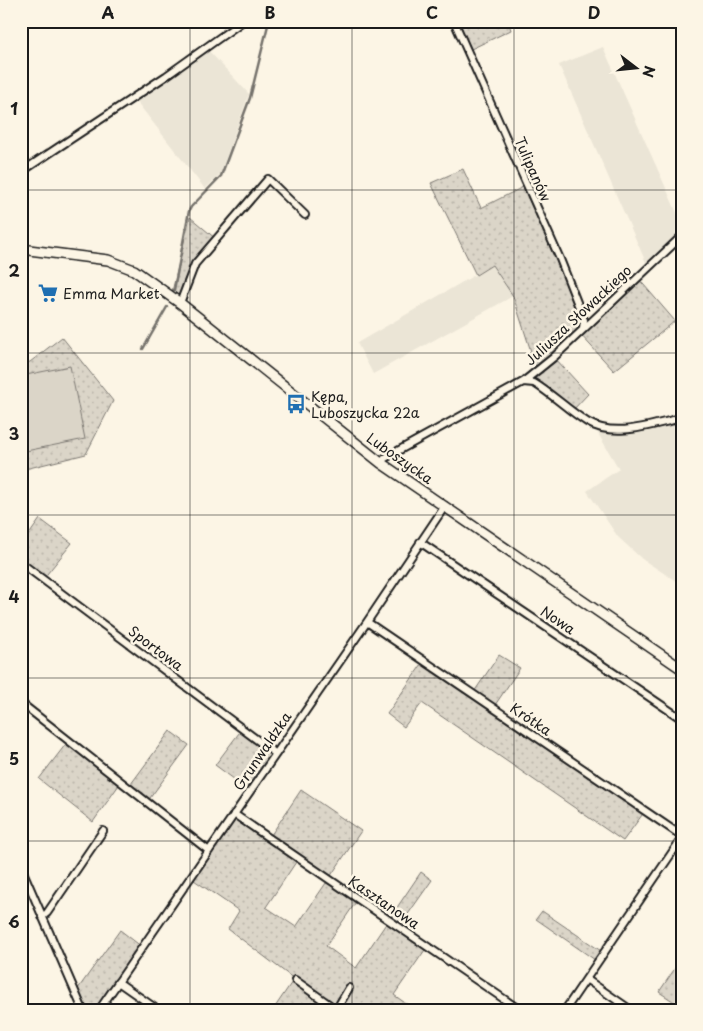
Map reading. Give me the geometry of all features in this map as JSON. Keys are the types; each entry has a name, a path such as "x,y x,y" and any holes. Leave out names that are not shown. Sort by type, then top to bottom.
{"street":[{"path":"21,172 166,76 243,21"},
{"name":"Tulipanów","path":"454,21 560,259 584,320 583,328"},
{"path":"180,303 195,264 268,179 305,214"},
{"name":"Juliusza Słowackiego","path":"381,463 385,458 523,382 554,357 682,236"},
{"name":"Luboszycka","path":"21,249 96,258 118,263 134,270 180,303 381,463 682,669"},
{"path":"523,382 534,383 587,422 600,428 628,429 682,418"},
{"name":"Grunwaldzka","path":"99,1010 367,622 444,506"},
{"name":"Nowa","path":"420,542 682,719"},
{"name":"Sportowa","path":"21,563 276,754"},
{"name":"Krótka","path":"367,622 682,837"},
{"path":"21,703 209,851"},
{"name":"Kasztanowa","path":"234,814 520,1010"},
{"path":"42,917 47,913 103,831"},
{"path":"565,1010 682,837"},
{"path":"21,867 82,1010"},
{"path":"586,979 631,1010"},
{"path":"295,980 337,1010 349,988"},
{"path":"118,982 158,1010"}],"shaded area":[{"path":"457,21 508,21 511,30 469,50"},
{"path":"603,47 682,224 682,236 648,267 559,65"},
{"path":"208,50 249,94 220,174 205,189 133,97"},
{"path":"463,169 481,208 523,187 552,251 560,259 584,327 637,277 675,321 614,371 579,333 554,357 588,394 572,411 529,382 537,370 513,296 492,265 476,275 431,183"},
{"path":"190,217 216,239 195,264 180,303 171,296"},
{"path":"492,265 513,296 373,374 357,343"},
{"path":"62,337 113,401 86,454 21,470 21,364 30,362"},
{"path":"70,366 85,439 21,452 21,376"},
{"path":"682,418 682,585 642,559 618,537 587,491 619,469 593,425 616,430"},
{"path":"40,519 72,543 43,579 21,563 21,546"},
{"path":"499,655 520,668 493,708 645,811 623,841 422,703 404,727 387,714 424,661 474,692"},
{"path":"242,729 276,754 250,791 215,765"},
{"path":"170,731 189,745 147,802 128,788"},
{"path":"69,740 121,782 93,822 39,779"},
{"path":"301,790 361,831 330,877 272,841 296,862 266,907 296,927 326,883 358,899 326,946 356,968 421,872 432,880 399,927 427,947 394,995 415,1010 273,1010 294,979 228,929 239,911 191,878 234,814 269,838"},
{"path":"542,911 604,953 598,962 536,919"},
{"path":"120,930 142,947 99,1010 83,1010 75,993"},
{"path":"682,958 682,1007 659,992"}],"waterway":[{"path":"174,290 189,211 221,176 250,98 269,21"},
{"path":"143,349 167,307"}],"place":[{"name":"Emma Market","path":"48,293"},
{"name":"Kępa, Luboszycka 22a","path":"296,404"}]}
